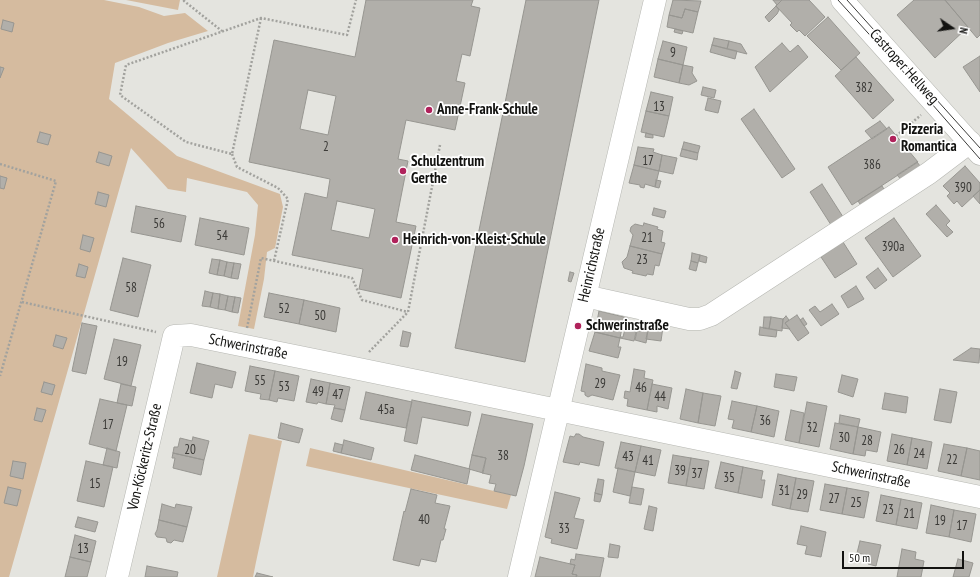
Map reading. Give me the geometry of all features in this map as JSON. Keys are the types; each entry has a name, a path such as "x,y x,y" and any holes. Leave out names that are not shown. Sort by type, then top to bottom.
{"street":[{"name":"Heinrichstraße","path":"519,577 654,0"},
{"name":"Castroper Hellweg","path":"842,0 975,148"},
{"path":"585,296 689,319 700,319 711,315 929,173 975,148"},
{"name":"Schwerinstraße","path":"174,336 190,335 980,497"},
{"name":"Von-Köckeritz-Straße","path":"117,577 174,336"}],"path":[{"path":"184,0 222,31"},
{"path":"232,154 186,142 120,95 126,64 261,18 347,35 356,0"},
{"path":"261,18 232,154 237,166 278,188 288,199 274,261"},
{"path":"896,136 936,103"},
{"path":"354,368 408,312 440,145"},
{"path":"0,164 56,181 0,376"},
{"path":"243,346 261,258 352,278 362,300 408,312"},
{"path":"22,302 174,336"}],"shaded area":[{"path":"0,0 104,0 139,7 164,16 185,13 208,31 168,43 115,63 109,99 177,156 280,194 283,207 275,248 267,252 264,279 254,329 238,326 255,235 258,205 247,192 187,178 186,192 168,189 131,148 9,577 0,577"},
{"path":"126,0 180,0 178,10"},
{"path":"249,434 282,441 253,577 217,577"},
{"path":"310,448 511,495 507,509 306,466"}],"building":[{"path":"366,0 473,0 471,6 480,8 470,56 462,54 456,81 465,83 455,130 406,120 398,159 408,161 396,222 416,226 401,298 359,289 363,269 292,255 305,193 327,198 330,179 249,162 274,40 355,57","holes":["308,90 336,96 328,135 300,129","337,201 375,209 369,238 331,230"]},
{"path":"526,0 599,0 525,362 455,348"},
{"path":"673,0 701,1 698,12 685,9 682,18 669,15"},
{"path":"773,0 782,0 777,5"},
{"path":"782,0 809,0 825,17 805,36 799,30 797,32 790,25 792,23 776,6"},
{"path":"914,0 945,0 968,27 935,58 897,15"},
{"path":"945,0 980,0 980,35 977,38"},
{"path":"776,6 779,10 769,22 765,17"},
{"path":"685,9 698,12 693,33 667,27 669,15 682,18"},
{"path":"828,17 860,53 841,70 807,36"},
{"path":"3,20 14,23 12,32 1,29"},
{"path":"675,29 683,31 682,34 674,32"},
{"path":"714,38 729,41 727,49 712,45"},
{"path":"663,41 687,47 683,65 658,59"},
{"path":"729,41 741,44 747,54 727,49"},
{"path":"782,43 790,52 798,45 808,57 770,92 755,67"},
{"path":"712,45 737,51 735,59 710,52"},
{"path":"980,56 980,92 963,67"},
{"path":"856,57 894,100 873,119 835,76"},
{"path":"658,59 683,65 679,83 654,77"},
{"path":"683,65 693,67 692,73 697,81 689,85 679,83"},
{"path":"0,67 4,68 0,78"},
{"path":"703,87 716,90 714,98 701,95"},
{"path":"651,92 673,97 669,116 646,111"},
{"path":"708,98 721,101 718,113 705,110"},
{"path":"754,109 795,169 782,178 741,119"},
{"path":"646,111 669,116 664,137 641,132"},
{"path":"880,121 887,129 872,139 865,131"},
{"path":"889,127 918,162 852,205 828,167"},
{"path":"40,132 51,135 48,145 37,142"},
{"path":"646,133 653,135 653,138 645,137"},
{"path":"905,139 913,149 909,152 901,142"},
{"path":"684,142 700,146 698,153 682,149"},
{"path":"638,147 654,149 653,152 662,155 659,171 634,165"},
{"path":"682,149 698,153 697,160 680,156"},
{"path":"99,152 112,156 109,166 96,162"},
{"path":"662,155 677,158 673,174 659,171"},
{"path":"917,162 924,171 905,184 897,175"},
{"path":"634,165 659,171 655,187 645,184 644,188 640,187 640,185 629,183"},
{"path":"965,166 980,183 980,190 962,207 957,201 954,204 947,196 950,193 943,186"},
{"path":"0,176 7,178 4,189 0,188"},
{"path":"656,180 661,181 659,188 655,187"},
{"path":"822,184 845,220 833,228 810,192"},
{"path":"882,186 887,194 864,210 858,201"},
{"path":"980,190 980,204 973,196"},
{"path":"98,192 109,195 106,207 95,204"},
{"path":"936,205 950,221 946,225 953,232 947,237 926,214"},
{"path":"136,206 186,216 181,242 131,232"},
{"path":"654,208 666,211 664,218 652,215"},
{"path":"200,218 249,228 244,255 195,245"},
{"path":"894,218 921,256 893,277 865,238"},
{"path":"644,223 658,227 657,229 663,231 661,242 665,243 662,254 630,246 633,235 630,231 631,227 635,224 643,226"},
{"path":"83,235 94,238 90,252 80,249"},
{"path":"843,242 857,264 835,278 821,257"},
{"path":"630,246 662,254 659,266 655,265 653,275 647,274 646,276 632,273 633,271 624,268 622,262 627,257"},
{"path":"692,253 700,255 698,263 691,261"},
{"path":"700,255 707,257 706,263 699,261"},
{"path":"123,258 151,265 138,317 110,310"},
{"path":"212,259 220,260 217,275 209,273"},
{"path":"220,260 227,262 224,276 217,275"},
{"path":"691,261 698,263 696,271 689,269"},
{"path":"227,262 234,263 231,278 224,276"},
{"path":"234,263 241,264 238,279 231,278"},
{"path":"79,264 88,267 85,278 76,276"},
{"path":"878,268 887,280 875,289 866,277"},
{"path":"570,272 574,273 571,282 568,281"},
{"path":"856,286 864,299 848,308 841,296"},
{"path":"205,291 213,293 210,307 202,306"},
{"path":"213,293 220,294 218,309 210,307"},
{"path":"269,293 304,300 299,324 264,317"},
{"path":"220,294 228,296 225,310 218,309"},
{"path":"228,296 235,297 232,312 225,310"},
{"path":"235,297 241,298 238,313 232,312"},
{"path":"304,300 340,308 336,332 299,324"},
{"path":"832,304 839,314 821,326 809,310 815,306 820,312"},
{"path":"599,311 628,318 625,329 622,328 620,338 595,332"},
{"path":"797,315 809,333 798,341 785,323"},
{"path":"786,316 789,320 785,323 790,329 782,328 783,319"},
{"path":"764,317 771,317 769,329 763,328"},
{"path":"771,317 783,319 782,331 769,329"},
{"path":"803,318 807,324 804,326 800,320"},
{"path":"639,322 649,324 646,343 635,340"},
{"path":"82,323 97,326 86,374 72,371"},
{"path":"649,324 663,327 661,341 646,339"},
{"path":"760,327 777,330 776,337 759,335"},
{"path":"625,329 636,332 634,341 620,338 623,337"},
{"path":"403,331 411,333 408,347 400,346"},
{"path":"595,332 620,338 618,347 621,347 618,358 589,351"},
{"path":"56,335 67,338 63,349 53,346"},
{"path":"114,339 141,345 131,386 104,379"},
{"path":"971,348 980,349 979,363 953,360"},
{"path":"197,363 236,372 232,388 215,384 212,398 190,393"},
{"path":"586,364 602,368 602,371 620,375 613,400 592,395 588,397 585,395 585,392 581,391"},
{"path":"250,366 275,371 269,400 260,399 261,394 245,391"},
{"path":"634,369 645,371 644,378 653,380 647,410 627,406 628,399 624,398 625,391 630,392"},
{"path":"275,371 299,376 294,401 278,398 277,402 269,400"},
{"path":"735,371 741,373 737,389 731,388"},
{"path":"776,374 797,377 794,391 774,387"},
{"path":"842,375 858,379 853,397 838,392"},
{"path":"311,379 330,383 326,404 306,402"},
{"path":"44,382 55,385 52,395 41,392"},
{"path":"330,383 350,387 345,410 334,408 335,405 326,404"},
{"path":"121,384 136,387 132,406 117,403"},
{"path":"652,384 672,388 668,409 657,406 657,412 647,410"},
{"path":"686,389 703,393 698,423 680,419"},
{"path":"940,389 957,392 951,423 934,420"},
{"path":"366,392 412,402 406,428 360,419"},
{"path":"703,393 721,396 715,426 698,423"},
{"path":"885,393 908,397 906,413 882,409"},
{"path":"100,399 127,405 116,451 89,444"},
{"path":"412,400 471,412 468,426 422,417 417,444 404,441"},
{"path":"732,401 757,406 751,432 732,428 734,420 728,419"},
{"path":"807,402 827,406 819,447 799,443"},
{"path":"757,406 779,411 774,437 751,432"},
{"path":"37,408 46,410 42,422 34,420"},
{"path":"334,408 345,410 342,422 331,419"},
{"path":"791,410 804,413 799,443 785,440"},
{"path":"482,414 533,424 516,496 494,491 496,484 489,483 491,475 482,473 486,458 472,455"},
{"path":"840,415 860,419 858,427 839,423"},
{"path":"281,423 303,429 299,443 278,438"},
{"path":"835,423 858,427 853,454 830,449"},
{"path":"858,427 881,432 877,452 866,450 865,456 853,454"},
{"path":"576,434 604,442 599,466 580,462 579,465 563,462 570,436 574,437"},
{"path":"892,434 912,438 907,465 887,461"},
{"path":"193,437 209,441 204,460 173,453 174,447 178,447 180,438 192,441"},
{"path":"912,438 932,442 927,469 907,465"},
{"path":"344,440 374,448 371,460 341,453"},
{"path":"621,442 641,446 635,472 615,468"},
{"path":"335,443 343,445 341,453 333,451"},
{"path":"944,444 967,448 961,476 938,471"},
{"path":"641,446 661,450 655,476 635,472"},
{"path":"107,448 120,452 117,468 103,465"},
{"path":"967,448 980,451 980,480 961,476"},
{"path":"173,453 204,460 201,475 173,468 175,458 172,458"},
{"path":"415,455 470,469 467,484 411,470"},
{"path":"472,455 486,458 483,473 469,469"},
{"path":"673,455 691,458 686,486 668,483"},
{"path":"691,458 709,461 704,489 686,486"},
{"path":"13,461 26,463 23,479 10,476"},
{"path":"86,461 113,467 104,507 77,501"},
{"path":"721,462 743,467 738,493 715,488"},
{"path":"743,467 763,471 761,480 765,480 762,498 738,493"},
{"path":"618,468 635,472 630,496 613,492"},
{"path":"778,474 796,478 790,509 772,505"},
{"path":"796,478 814,481 808,512 790,509"},
{"path":"598,479 604,480 602,495 595,493"},
{"path":"825,484 847,488 842,514 820,510"},
{"path":"8,487 21,490 17,506 4,503"},
{"path":"632,487 644,489 641,505 629,503"},
{"path":"847,488 869,492 864,518 842,514"},
{"path":"411,489 437,495 435,503 450,506 444,529 446,529 443,540 441,540 436,562 421,559 419,566 393,560 404,511 405,512"},
{"path":"555,492 580,498 574,518 584,520 577,549 551,543 552,539 545,537"},
{"path":"595,493 602,495 600,502 594,501"},
{"path":"881,495 901,499 896,525 876,521"},
{"path":"901,499 922,503 917,529 896,525"},
{"path":"162,504 175,508 176,504 192,507 187,527 159,520"},
{"path":"931,505 954,510 949,537 926,533"},
{"path":"649,506 657,508 653,531 644,529"},
{"path":"954,510 976,514 971,542 949,537"},
{"path":"78,517 98,522 95,532 75,527"},
{"path":"159,520 187,527 183,542 174,540 171,543 167,542 166,538 157,537 155,534"},
{"path":"801,526 826,532 821,557 805,554 807,546 797,544"},
{"path":"75,535 96,541 91,562 70,557"},
{"path":"860,541 881,545 876,566 868,564 870,556 857,553"},
{"path":"610,544 620,546 618,558 608,557"},
{"path":"902,549 916,552 915,559 924,561 921,577 897,577"},
{"path":"576,554 604,558 600,577 576,577 577,575 572,574 575,565 570,564 571,559 575,560"},
{"path":"70,557 91,562 87,577 65,577"},
{"path":"540,557 575,565 572,574 577,575 576,577 535,577"},
{"path":"958,559 973,563 969,577 953,577"},
{"path":"147,566 178,572 177,577 145,577"},
{"path":"257,573 273,577 255,577"}],"tram line":[{"path":"838,0 980,159"},
{"path":"847,0 980,148"}],"place":[{"name":"Anne-Frank-Schule","path":"429,110"},
{"name":"Pizzeria Romantica","path":"893,139"},
{"name":"Schulzentrum Gerthe","path":"403,171"},
{"name":"Heinrich-von-Kleist-Schule","path":"395,240"},
{"name":"Schwerinstraße","path":"578,326"}]}
